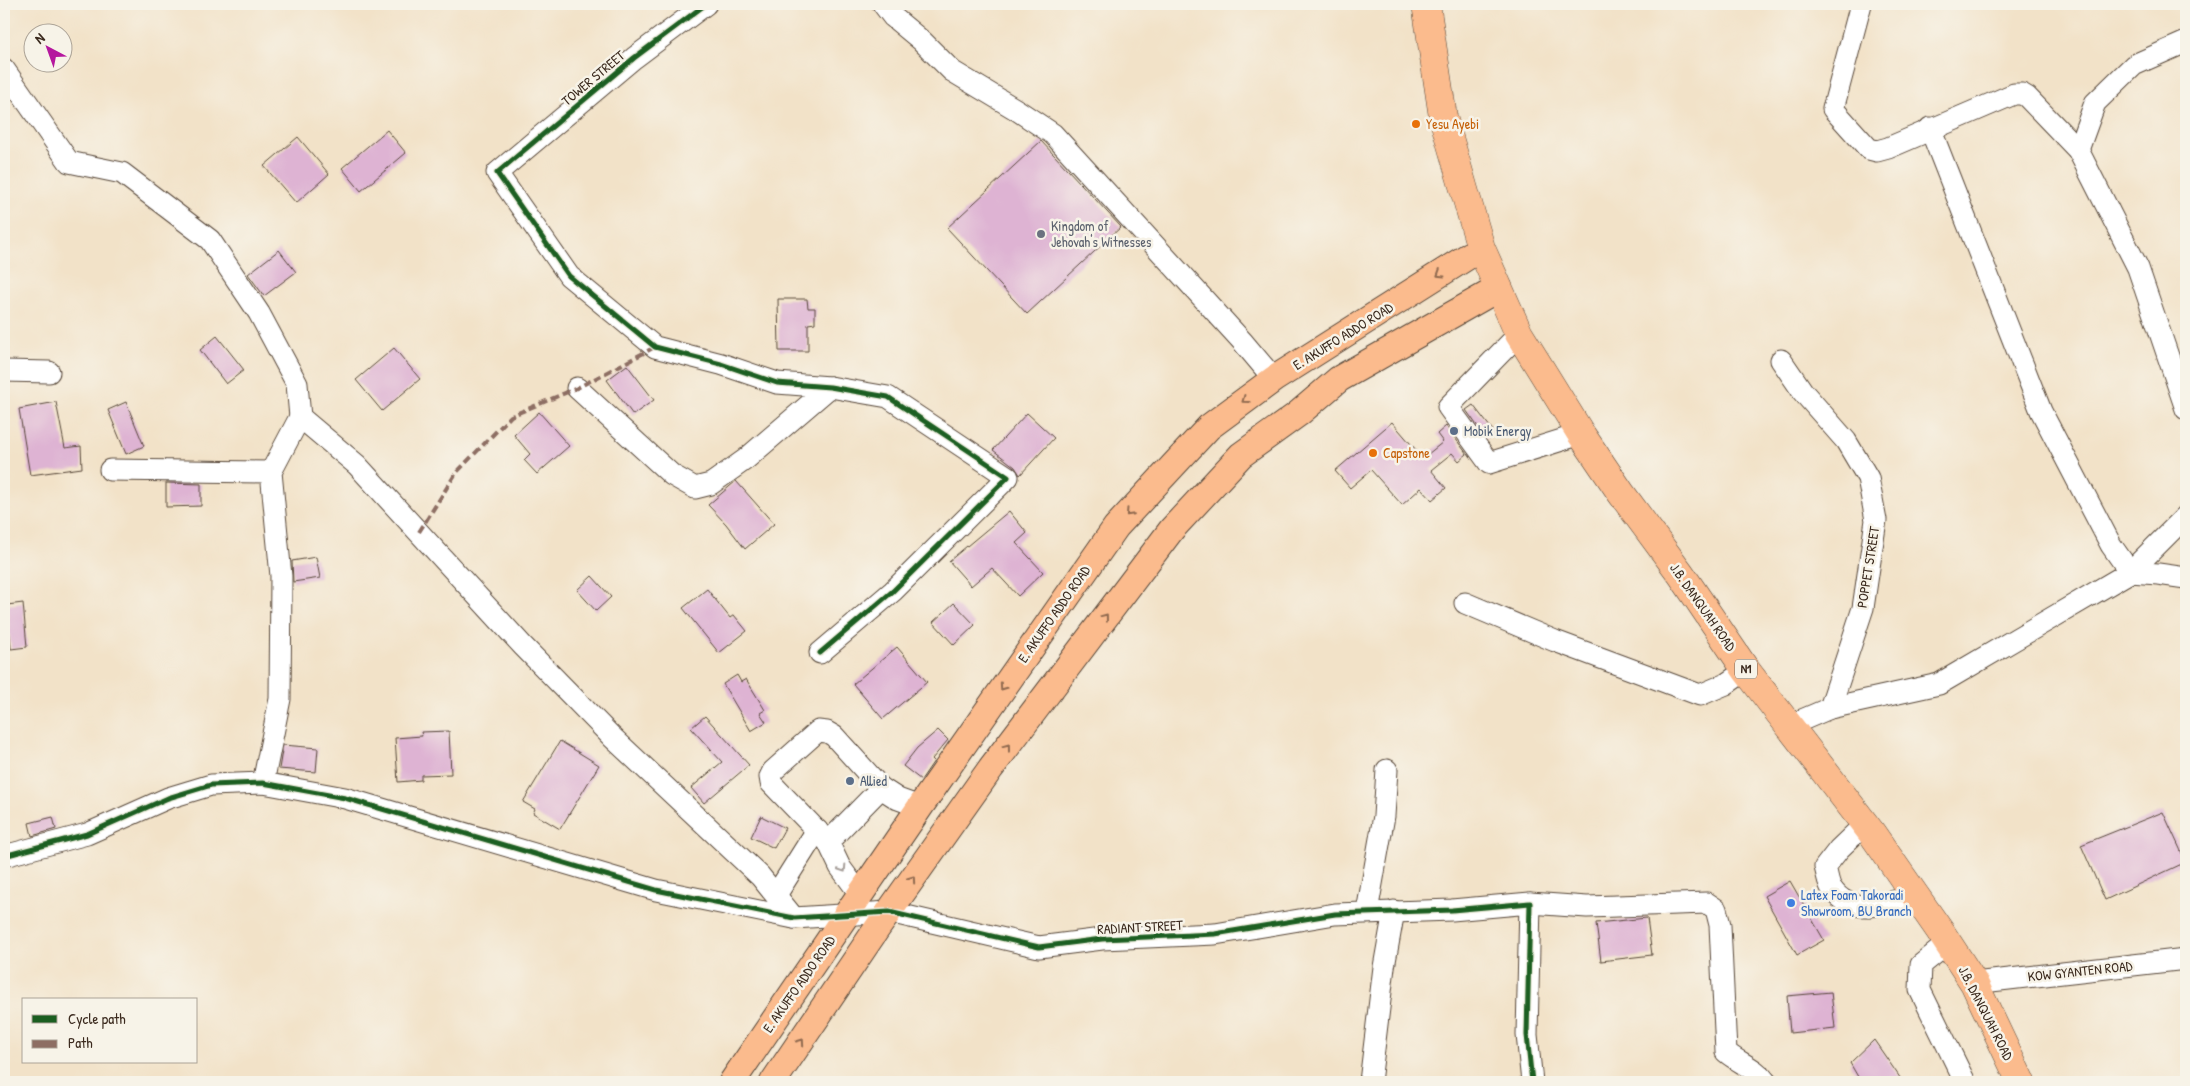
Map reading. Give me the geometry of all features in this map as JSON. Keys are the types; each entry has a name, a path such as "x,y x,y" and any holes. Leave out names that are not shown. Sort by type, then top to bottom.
{"highway":[{"name":"N1","path":"1426,4 1443,117 1481,248"},
{"name":"J.B. DANQUAH ROAD","path":"1481,248 1520,334 1581,434 1746,670 1865,824 1915,895 1974,983 2021,1082"}],"main road":[{"name":"E. AKUFFO ADDO ROAD","path":"732,1082 920,807 1116,527 1209,427 1274,380 1481,248"},
{"path":"773,1082 889,912 991,768 1172,529 1241,455 1298,414 1339,379 1499,288"}],"street":[{"path":"883,4 893,17 922,41 952,71 1053,134 1242,341 1274,380"},
{"path":"1861,4 1833,109 1869,149 1877,151 2014,94 2022,94 2078,150 2138,268 2186,409"},
{"name":"TOWER STREET","path":"696,7 497,173 569,276 655,347 721,364 777,384 830,387"},
{"path":"2078,150 2095,102 2134,65 2186,42"},
{"path":"4,69 69,162 122,173 210,240 259,313 297,384 300,417 271,472 281,576 280,699 263,783"},
{"path":"1930,128 2040,411 2111,545 2130,572"},
{"path":"1520,334 1448,407 1490,463 1581,434"},
{"name":"POPPET STREET","path":"1782,360 1804,392 1846,441 1868,478 1876,520 1863,608 1830,708"},
{"path":"4,371 49,372"},
{"path":"577,388 672,475 695,488 711,484 746,459 830,387 888,397 1008,477 894,591 820,653"},
{"path":"300,417 357,465 523,646 612,737 760,876 794,918"},
{"path":"110,470 271,472"},
{"path":"1788,726 1830,708 1939,684 2130,572 2186,516"},
{"path":"2130,572 2186,578"},
{"path":"1465,602 1555,641 1700,695 1726,684 1746,670"},
{"path":"860,894 840,867 823,836 771,784 770,777 774,770 818,731 827,732 834,736 881,788 898,798 920,807"},
{"path":"1367,912 1384,816 1387,770"},
{"name":"RADIANT STREET","path":"4,856 87,834 168,798 211,785 263,783 345,798 656,890 794,918 889,912 1039,947 1111,939 1215,934 1335,914 1452,910 1530,903 1587,907 1706,903 1716,909 1720,925 1726,1052 1760,1074 1766,1082"},
{"path":"776,895 823,836 881,788"},
{"path":"1865,824 1838,849 1825,867 1832,889 1848,904 1871,907 1915,895"},
{"path":"1530,903 1527,1034 1532,1082"},
{"path":"1370,1082 1384,967 1394,911"},
{"path":"1948,944 1921,965 1920,990 1965,1082"},
{"name":"KOW GYANTEN ROAD","path":"1974,983 2186,959"}],"building":[{"path":"387,130 406,153 361,191 342,168"},
{"path":"298,137 329,174 296,203 264,166"},
{"path":"1041,141 1121,227 1027,314 947,228"},
{"path":"279,250 296,272 264,296 248,274"},
{"path":"778,299 807,299 808,308 815,308 815,323 808,324 808,351 779,351"},
{"path":"217,336 244,370 226,384 200,350"},
{"path":"394,348 420,379 382,411 356,380"},
{"path":"627,365 654,400 633,415 607,380"},
{"path":"56,402 65,448 81,446 82,468 30,475 19,409"},
{"path":"126,402 144,446 126,454 108,410"},
{"path":"1473,405 1494,432 1486,438 1466,410"},
{"path":"539,412 569,446 537,474 524,460 530,454 514,435"},
{"path":"1027,413 1054,438 1020,475 1015,467 993,450"},
{"path":"1392,422 1423,458 1443,442 1437,434 1446,426 1467,454 1459,461 1452,453 1431,470 1446,488 1432,500 1421,488 1402,505 1371,470 1350,488 1335,471"},
{"path":"736,481 774,524 745,549 726,524 708,505"},
{"path":"166,483 201,484 201,506 166,507"},
{"path":"1009,511 1027,533 1016,543 1043,572 1018,596 992,568 971,586 949,561"},
{"path":"316,557 320,578 293,582 292,561"},
{"path":"592,576 611,597 596,611 577,590"},
{"path":"707,589 730,618 734,615 747,631 719,653 683,608"},
{"path":"23,603 27,647 11,649 7,605"},
{"path":"954,603 975,625 954,645 933,622"},
{"path":"897,647 927,682 883,719 853,684"},
{"path":"737,675 741,682 746,679 765,710 760,713 766,722 751,731 723,684"},
{"path":"705,716 749,765 704,803 691,788 722,762 691,728"},
{"path":"938,730 948,740 932,759 934,761 921,780 903,766 917,748"},
{"path":"449,731 451,774 421,775 421,780 398,782 395,738 422,736 421,732"},
{"path":"560,741 599,765 560,829 533,813 535,809 523,802"},
{"path":"283,745 318,748 316,772 279,769"},
{"path":"2163,812 2186,862 2105,900 2081,845"},
{"path":"761,816 785,828 774,848 751,837"},
{"path":"53,817 56,829 32,836 29,823"},
{"path":"1790,881 1824,940 1797,955 1764,896"},
{"path":"1647,918 1652,955 1601,961 1596,923"},
{"path":"1831,992 1835,1028 1790,1033 1787,996"},
{"path":"1874,1040 1903,1082 1861,1082 1850,1063"}],"marked path":[{"path":"419,532 456,473 511,416 577,388 655,347"}],"cycle path":[{"path":"706,4 634,58 497,173 569,276 655,347 721,364 777,383 830,387 888,397 1008,477 893,591 820,653"},
{"path":"4,856 87,834 168,798 211,785 263,783 345,798 656,890 794,918 889,912 1039,947 1102,939 1215,934 1335,914 1452,910 1530,903 1527,1035 1532,1082"}],"place":[{"name":"Yesu Ayebi","path":"1416,124"},
{"name":"Kingdom of Jehovah's Witnesses","path":"1041,234"},
{"name":"Mobik Energy","path":"1454,431"},
{"name":"Capstone","path":"1373,453"},
{"name":"Allied","path":"850,781"},
{"name":"Latex Foam Takoradi Showroom, BU Branch","path":"1791,903"}]}
